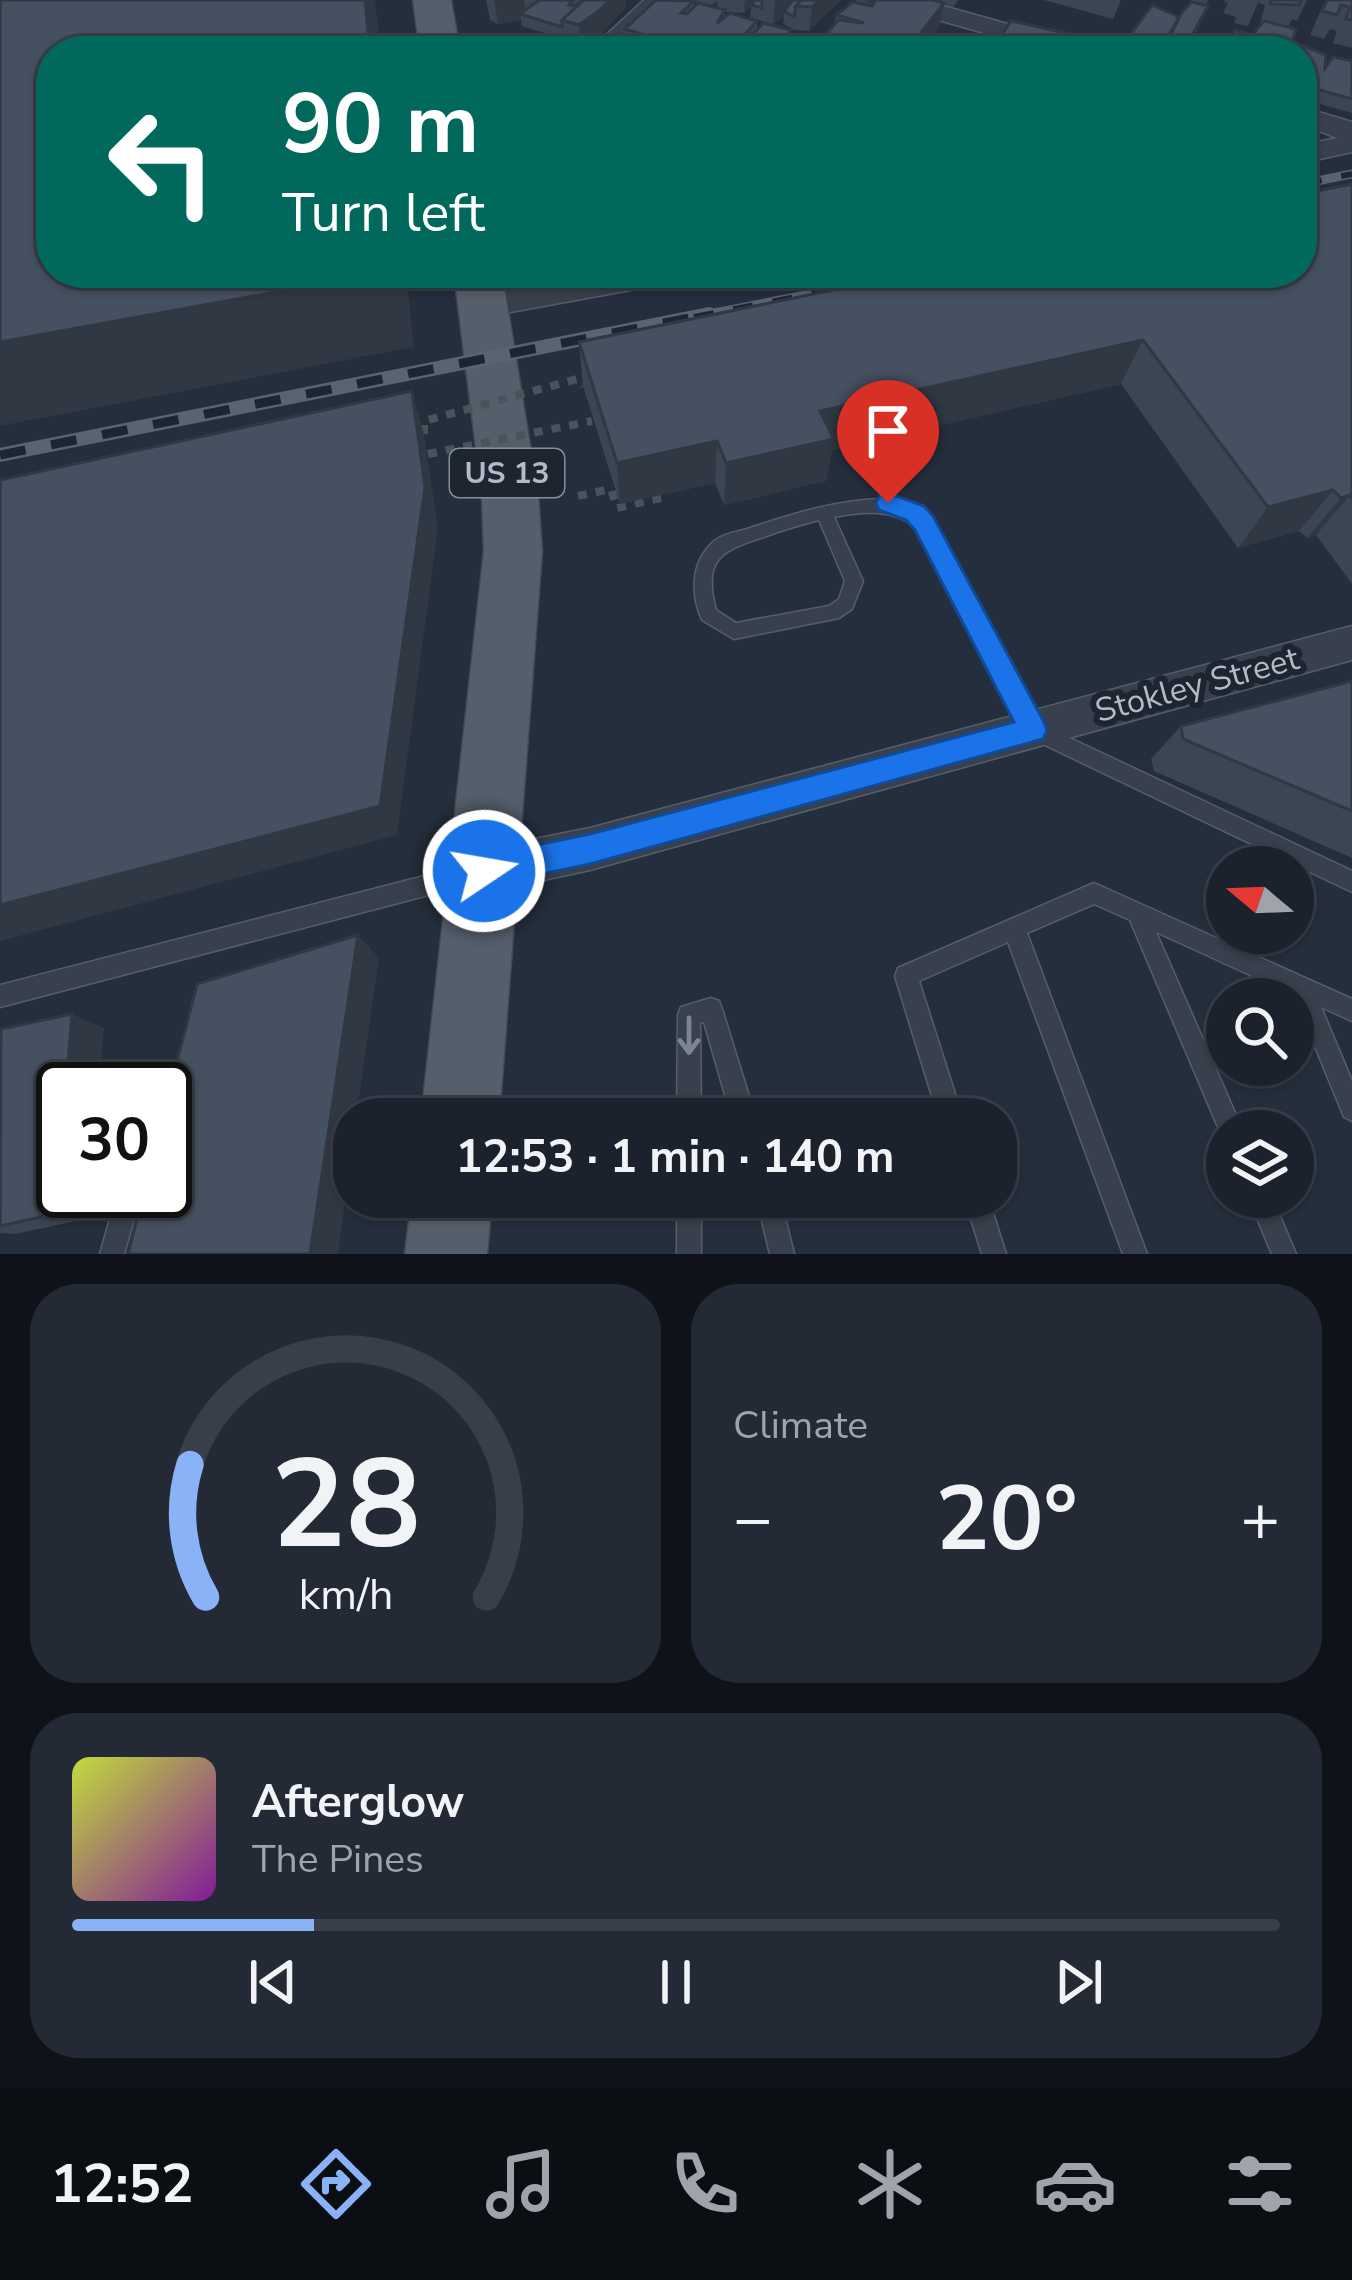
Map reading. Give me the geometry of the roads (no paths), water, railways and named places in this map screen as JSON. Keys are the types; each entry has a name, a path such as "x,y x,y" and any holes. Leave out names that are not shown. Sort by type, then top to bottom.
{"main road":[{"path":"432,0 438,36"},
{"name":"US 13","path":"462,1098 513,551 481,290"},
{"path":"446,1254 450,1218"}],"street":[{"path":"619,36 659,0"},
{"path":"894,0 1025,36"},
{"path":"979,36 1004,0"},
{"path":"1317,120 1342,128 1352,140 1317,150"},
{"name":"Stokley Street","path":"484,871 590,849 1352,643"}],"lane":[{"path":"825,515 854,581 846,604 833,613 734,631 707,616 701,594 710,554 723,543 825,515 888,503 915,513 1033,730 1352,882"},
{"path":"0,996 484,871"},
{"path":"944,1098 906,976 1094,893 1282,978"},
{"path":"1137,912 1223,1110"},
{"path":"1014,928 1135,1254"},
{"path":"1314,993 1352,1010"},
{"path":"689,1098 689,1015 711,1009 738,1098"},
{"path":"1314,1016 1352,1109"},
{"path":"112,1254 122,1218"},
{"path":"689,1218 689,1254"},
{"path":"773,1218 782,1254"},
{"path":"983,1218 994,1254"},
{"path":"1269,1218 1284,1254"}],"railway":[{"path":"1317,181 1352,174"},
{"path":"694,317 842,288"},
{"path":"0,455 709,314"}]}
